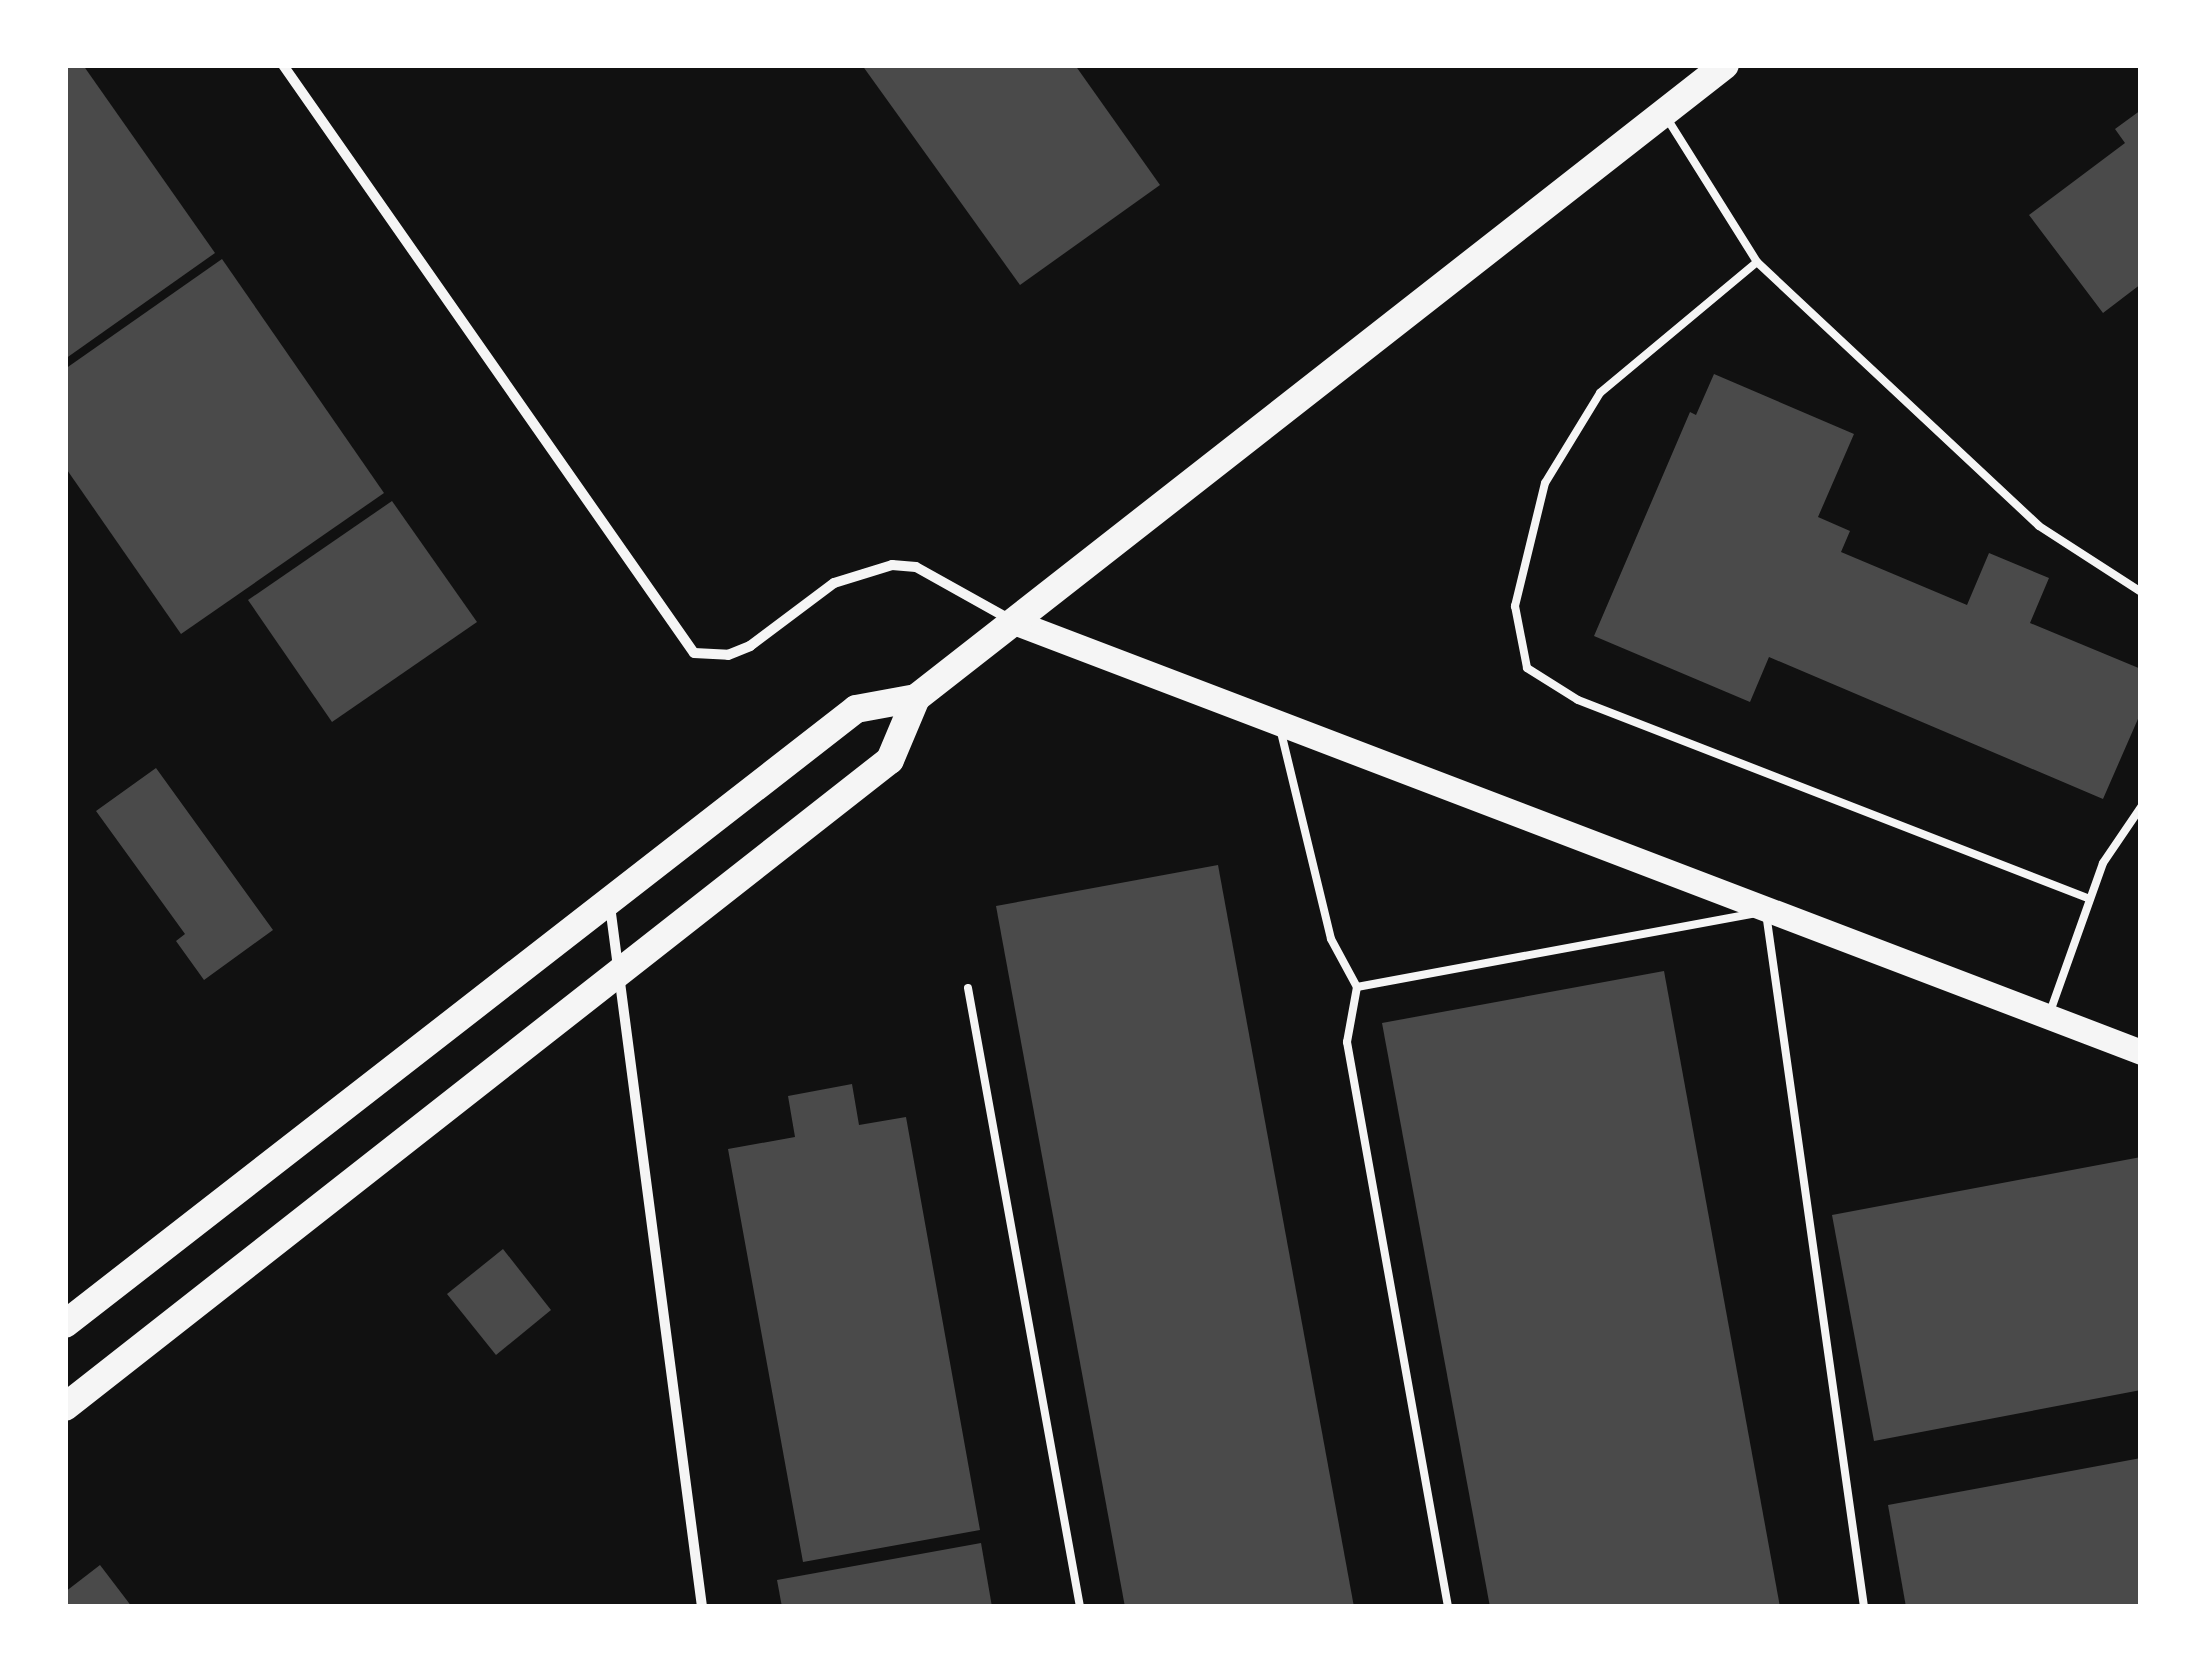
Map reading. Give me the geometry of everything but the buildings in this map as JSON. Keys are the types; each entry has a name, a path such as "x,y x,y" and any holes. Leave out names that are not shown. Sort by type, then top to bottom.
{"highway":[{"path":"65,1324 856,708 916,698 1725,65"},
{"path":"65,1406 890,760 916,698"}],"main road":[{"path":"1014,622 2141,1052"}],"street":[{"path":"283,65 694,652 728,655 750,646 834,583 892,565 916,568 1014,622"},
{"path":"610,900 702,1607"}],"lane":[{"path":"1664,113 1756,262 2039,526 2141,592"},
{"path":"1756,262 1600,393 1545,483 1515,606 1527,668 1578,700 2090,899"},
{"path":"1279,724 1332,939 1357,987 1347,1042 1448,1607"},
{"path":"2048,1019 2103,863 2141,807"},
{"path":"1357,987 1766,910 1864,1607"},
{"path":"968,988 1080,1607"}]}
